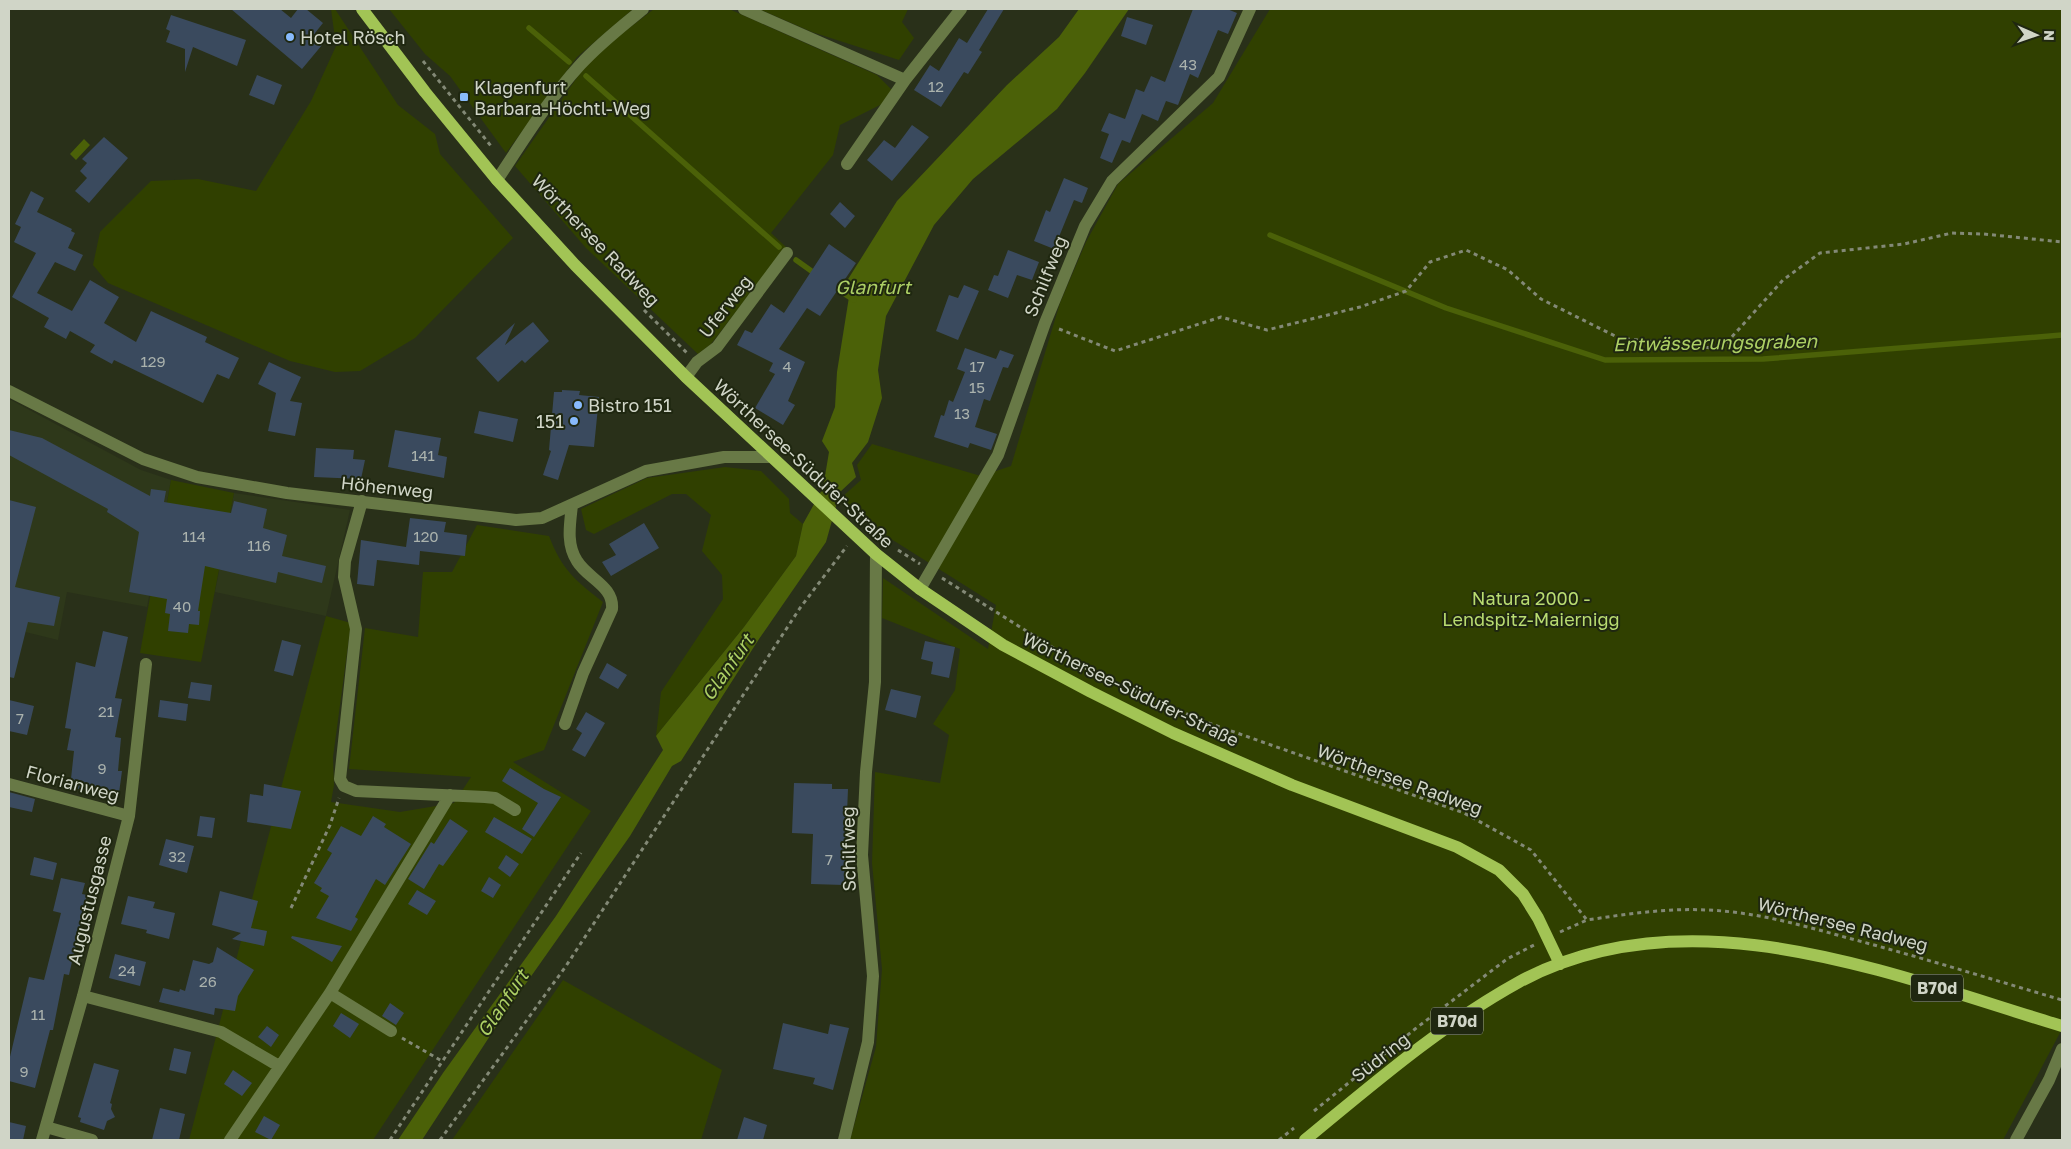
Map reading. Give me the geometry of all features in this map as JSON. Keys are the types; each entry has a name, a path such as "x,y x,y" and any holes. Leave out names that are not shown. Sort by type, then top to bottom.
{"main road":[{"name":"Wörthersee-Südufer-Straße","path":"362,9 425,92 497,180 588,278 769,457 876,554 920,589 1003,645 1173,733 1292,785 1457,847 1499,870 1523,894 1549,937 1560,964"},
{"name":"B70d","path":"1560,964 1604,950 1680,940 1737,942 1811,954 1897,977 2062,1026"},
{"name":"Südring","path":"1305,1140 1398,1063 1459,1020 1519,982 1560,964"}],"street":[{"path":"497,180 561,88 580,65 602,42 643,9"},
{"path":"744,9 905,80"},
{"path":"847,164 905,80 961,9"},
{"name":"Schilfweg","path":"920,589 998,455 1045,323 1085,226 1112,180 1219,76 1250,9"},
{"name":"Uferweg","path":"686,377 697,362 717,347 788,253"},
{"name":"Höhenweg","path":"9,391 143,458 172,469 233,485 529,520 542,518 646,471 724,457 769,457"},
{"path":"362,501 345,561 344,577 356,629 339,768 340,778 344,786 356,791 495,798 515,810"},
{"path":"565,724 583,673 612,609 612,602 607,590 586,573 576,560 570,543 572,505"},
{"name":"Schilfweg","path":"844,1140 868,1042 873,976 862,855 866,772 875,682 876,554"},
{"name":"Augustusgasse","path":"42,1140 83,996 129,816 146,664"},
{"name":"Florianweg","path":"9,784 129,816"},
{"path":"230,1140 330,994 450,795"},
{"path":"330,994 391,1031"},
{"path":"83,996 220,1032 279,1066"},
{"path":"2016,1140 2049,1080 2062,1050"},
{"path":"46,1127 92,1140"}],"path":[{"path":"418,56 507,166"},
{"path":"1045,323 1115,351 1221,318 1267,330 1360,307 1406,291 1430,262 1466,250 1508,270 1541,299 1619,338 1721,349 1783,280 1820,253 1904,244 1952,233 1984,234 2062,242"},
{"name":"Wörthersee Radweg","path":"642,308 697,362"},
{"path":"440,1140 566,966 800,608 856,534"},
{"path":"895,548 931,571"},
{"name":"Wörthersee Radweg","path":"931,571 1095,674 1202,721 1464,813 1531,850 1587,920 1660,910 1707,910 1753,914 1909,954 2062,1000"},
{"path":"291,908 330,824 344,786"},
{"path":"390,1140 581,853"},
{"path":"391,1031 442,1061"}],"shaded area":[{"path":"9,399 141,470 171,480 147,607 67,592 58,640 9,628"},
{"path":"234,493 350,510 326,616 215,592"}],"green space":[{"path":"331,9 335,9 398,105 435,134 440,154 513,238 415,338 360,371 335,372 290,361 108,283 93,265 100,232 151,181 198,179 256,191 311,101 336,46"},
{"path":"389,9 633,9 577,57 506,153 450,76 425,54"},
{"path":"654,9 729,9 877,75 892,90 882,104 840,125 833,155 771,233 786,247 711,344 698,354 586,248 515,166 583,69 607,45"},
{"path":"759,9 908,9 902,22 914,38 899,60 812,32"},
{"name":"Natura 2000 - Lendspitz-Maiernigg","path":"1270,9 2062,9 2062,1029 2003,1140 850,1140 876,1047 882,969 872,863 875,772 940,783 949,735 933,724 955,690 960,649 882,618 883,578 988,649 996,605 888,537 841,498 861,480 857,465 872,444 981,476 1011,466 1060,303 1086,242 1118,184 1213,103"},
{"path":"725,467 761,471 789,499 790,513 803,524 796,556 744,627 656,736 661,692 723,599 722,575 702,551 711,515 686,494 672,494 594,534 586,530 581,509 647,478"},
{"path":"171,480 234,493 201,662 140,653"},
{"path":"477,525 549,536 559,558 570,574 603,602 544,750 513,762 591,811 373,1140 189,1140 326,616 351,623 333,757 334,785 331,802 400,812 454,803 471,777 349,769 365,628 418,637 423,572 452,572"},
{"path":"563,980 722,1070 701,1140 452,1140"}],"water":[{"name":"Glanfurt","path":"1079,9 1129,9 1085,73 1057,109 973,179 934,225 886,316 878,370 882,398 868,442 852,463 856,477 840,492 826,542 759,639 681,761 672,766 630,836 501,1019 422,1140 398,1140 443,1073 556,916 663,750 656,736 744,627 796,556 803,524 823,488 829,452 822,441 835,407 837,372 849,297 845,284 897,201 1007,85 1059,37"},
{"path":"84,139 90,145 76,160 70,154"}],"building":[{"name":"Hotel Rösch","path":"231,9 280,9 291,18 298,9 306,9 323,23 315,33 318,35 315,39 322,45 302,69"},
{"path":"988,9 1004,9 979,50 982,52 968,74 964,72 941,107 914,90 930,65 939,71 959,38 967,43"},
{"path":"1193,9 1227,9 1237,13 1228,34 1218,30 1198,78 1190,74 1178,105 1166,101 1158,121 1142,114 1130,143 1122,140 1112,163 1100,158 1109,134 1101,131 1109,113 1125,119 1136,89 1144,92 1151,76 1165,82"},
{"path":"171,15 246,40 237,66 193,47 185,72 185,49 166,42 170,31 166,29"},
{"path":"1127,17 1153,25 1146,45 1121,36"},
{"path":"257,75 282,85 274,105 249,95"},
{"path":"912,125 929,137 892,181 867,160 884,140 895,148"},
{"path":"104,137 128,158 89,203 75,191 87,178 80,171 87,163 82,159"},
{"path":"1064,178 1088,188 1082,203 1074,200 1054,249 1034,241 1046,210 1050,212"},
{"path":"31,191 44,198 37,212 72,229 71,231 75,233 68,248 83,255 75,271 55,262 37,293 72,311 90,280 119,297 104,323 136,342 151,311 207,337 205,342 239,358 229,379 217,374 203,403 114,360 112,364 90,352 95,345 70,331 66,339 44,327 49,318 12,297 36,253 14,242 21,227 15,224"},
{"path":"840,202 855,216 845,228 830,214"},
{"path":"829,244 856,263 820,316 807,308 779,349 805,362 788,401 795,405 783,425 755,408 775,374 769,371 773,363 737,345 745,330 752,333 771,304 784,313"},
{"path":"1008,250 1039,262 1032,280 1017,275 1008,298 988,290 994,275 998,276"},
{"path":"964,285 979,291 958,340 936,331 949,295 958,298"},
{"path":"533,322 549,341 525,363 522,360 498,382 476,358 515,323 505,345"},
{"path":"965,348 996,359 1000,350 1014,355 1008,368 1003,367 990,401 984,399 975,427 997,434 991,450 970,443 968,448 934,437 941,415 944,416 949,400 953,402 965,372 957,369"},
{"path":"269,362 301,377 290,401 302,403 295,436 268,431 276,393 258,384"},
{"path":"562,390 580,391 579,395 599,397 594,447 569,445 558,480 543,475 551,451 549,450 554,392 562,392"},
{"path":"479,411 518,419 513,442 474,433"},
{"path":"9,430 42,438 150,496 151,489 166,491 164,502 231,513 234,501 267,509 263,528 287,535 282,556 326,566 322,583 278,572 276,583 205,566 198,611 200,611 199,625 189,624 188,633 168,631 170,614 165,613 167,599 129,592 139,532 107,512 108,509 9,455"},
{"path":"395,430 441,438 438,455 447,457 444,478 388,467"},
{"path":"316,448 354,450 353,459 365,460 361,479 314,477"},
{"path":"9,500 36,507 15,587 60,597 54,626 28,622 14,678 9,677"},
{"path":"410,518 446,522 444,532 467,535 465,556 420,551 419,565 377,560 374,586 357,584 361,540 406,547"},
{"path":"644,523 659,548 611,576 602,562 616,555 609,544"},
{"path":"103,631 128,637 115,698 122,699 115,737 121,738 118,771 122,771 119,793 70,788 74,751 67,750 71,729 65,728 76,662 95,667"},
{"path":"282,640 301,645 293,676 274,671"},
{"path":"925,641 955,647 949,678 931,674 933,662 921,659"},
{"path":"607,663 627,675 618,689 599,678"},
{"path":"191,682 212,685 210,701 188,698"},
{"path":"891,689 921,696 916,718 885,710"},
{"path":"9,700 34,706 27,735 9,731"},
{"path":"160,700 188,704 186,721 158,717"},
{"path":"586,712 605,723 585,757 572,750 582,733 576,729"},
{"path":"510,768 561,797 534,837 522,829 538,803 502,781"},
{"path":"794,783 832,784 832,789 848,789 844,885 811,884 813,834 792,833"},
{"path":"264,784 301,791 291,829 247,822 250,794 263,796"},
{"path":"9,792 35,799 32,812 9,807"},
{"path":"200,816 215,818 212,838 197,836"},
{"path":"373,816 386,824 384,827 411,844 385,885 376,879 355,917 358,919 351,931 316,918 329,896 320,891 322,888 314,883 332,853 327,850 341,826 361,836"},
{"path":"494,817 532,839 522,854 485,832"},
{"path":"450,819 468,831 443,866 439,864 424,889 408,879 431,842 434,844"},
{"path":"166,839 194,846 187,873 159,865"},
{"path":"506,855 519,864 510,877 498,868"},
{"path":"34,857 57,863 53,880 30,875"},
{"path":"489,877 501,885 493,898 481,891"},
{"path":"61,878 85,883 82,894 87,895 69,975 64,974 53,1030 50,1030 35,1088 9,1081 9,1061 29,977 44,980 61,913 53,911"},
{"path":"417,890 436,901 427,915 408,904"},
{"path":"220,891 258,901 251,928 267,931 264,946 232,939 241,933 212,925"},
{"path":"128,896 155,902 153,908 175,913 169,939 146,933 147,930 121,924"},
{"path":"292,936 342,946 332,962 291,938"},
{"path":"217,947 254,970 238,996 235,1011 215,1008 214,1015 159,1002 163,988 179,992 180,989 185,991 193,960 209,964 213,962"},
{"path":"115,954 146,962 140,986 109,978"},
{"path":"390,1003 404,1013 396,1025 382,1016"},
{"path":"341,1013 359,1024 350,1038 333,1026"},
{"path":"783,1023 828,1034 830,1024 849,1028 833,1090 813,1084 815,1078 773,1069"},
{"path":"267,1026 279,1035 271,1047 258,1037"},
{"path":"174,1048 191,1052 186,1074 169,1070"},
{"path":"94,1063 119,1070 110,1103 112,1104 111,1109 115,1117 107,1121 104,1130 80,1122 81,1118 78,1117"},
{"path":"233,1070 252,1083 242,1096 224,1084"},
{"path":"160,1108 185,1114 179,1140 152,1140"},
{"path":"264,1116 280,1125 271,1140 255,1132"},
{"path":"744,1117 767,1125 763,1140 737,1140"},
{"path":"9,1122 26,1126 23,1140 9,1140"}],"waterway":[{"path":"529,28 569,62"},
{"path":"586,76 779,247"},
{"name":"Entwässerungsgraben","path":"1270,235 1446,308 1605,360 1763,359 2062,335"},
{"path":"796,260 817,275"},
{"path":"832,286 854,300"}],"place":[{"name":"Hotel Rösch","path":"290,37"},
{"name":"Klagenfurt Barbara-Höchtl-Weg","path":"464,97"},
{"name":"Bistro 151","path":"578,405"},
{"name":"151","path":"574,421"}]}
